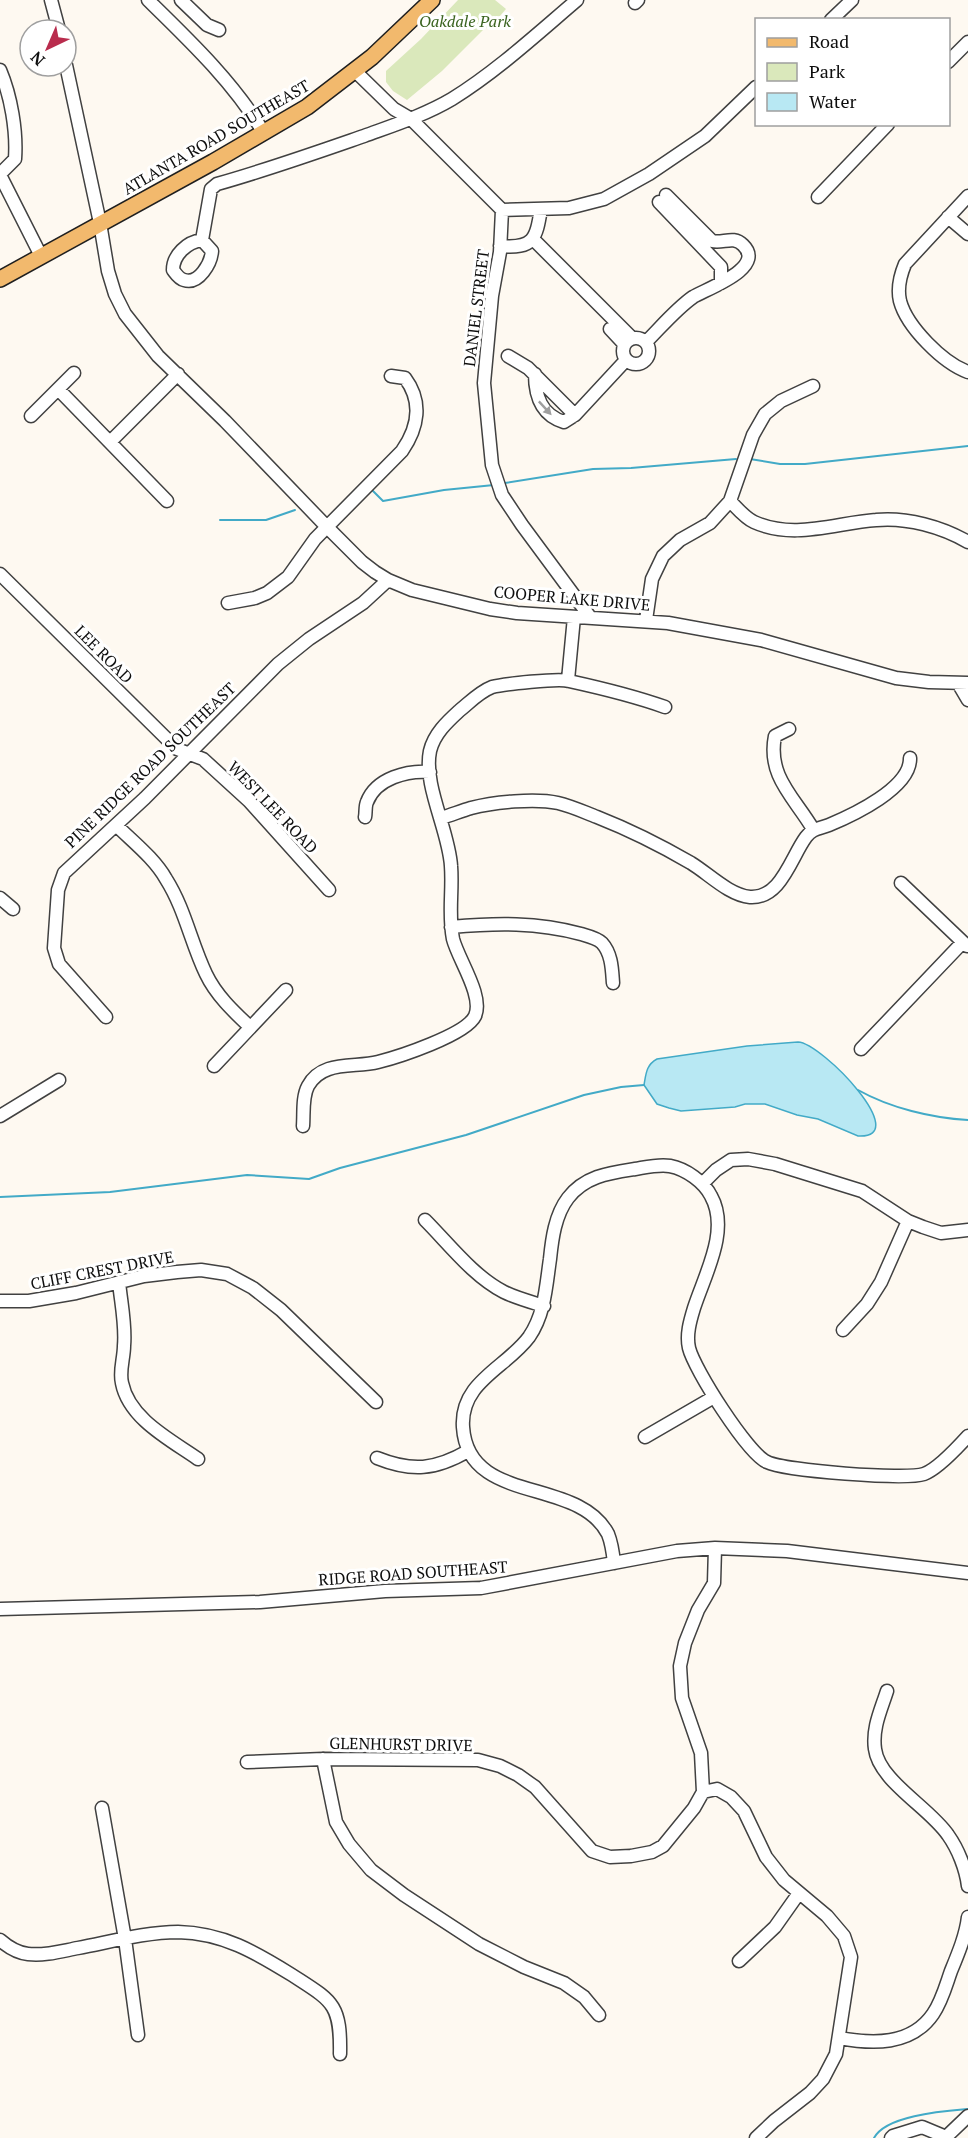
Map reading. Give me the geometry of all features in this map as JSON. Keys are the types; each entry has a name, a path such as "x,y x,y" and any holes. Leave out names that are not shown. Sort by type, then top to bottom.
{"main road":[{"name":"ATLANTA ROAD SOUTHEAST","path":"0,279 307,107 355,72 432,0"}],"street":[{"path":"51,0 56,18"},
{"path":"148,0 226,79 264,133"},
{"path":"181,0 207,26 219,30"},
{"path":"202,240 211,189 217,184 270,170 411,119 451,99 485,76 577,0"},
{"path":"833,18 852,0"},
{"path":"950,60 968,42"},
{"path":"0,70 6,83 16,143 15,159 0,174 41,256"},
{"path":"355,72 394,109 411,119 502,210 569,208 604,199 650,174 705,136 755,88"},
{"name":"COOPER LAKE DRIVE","path":"69,78 108,271 115,294 125,314 151,348 327,527 362,562 388,580 412,590 490,609 574,617 646,620 761,640 896,678 963,683"},
{"path":"818,197 886,126"},
{"path":"968,196 916,249 905,264 894,289 917,332 943,357 968,372"},
{"path":"646,342 693,297 734,277 744,266 748,254 745,247 735,240 712,241 662,198 718,262 721,267 721,283"},
{"path":"500,246 516,247 530,242 538,227 541,209"},
{"name":"DANIEL STREET","path":"502,210 500,246 489,317 484,383 492,465 502,495 590,617"},
{"path":"948,217 968,234"},
{"path":"530,242 628,341"},
{"path":"639,337 646,342 650,351 644,362 636,364 626,360 622,352 628,341 639,337"},
{"path":"508,356 518,360 535,374 575,415 626,360"},
{"path":"31,416 74,373"},
{"path":"110,442 178,374"},
{"path":"228,603 255,598 276,587 288,577 311,543 402,451 412,436 416,422 416,402 411,386 405,378 391,376"},
{"path":"646,620 652,579 663,556 680,540 710,523 730,501 753,435 765,414 781,401 813,386"},
{"path":"57,389 167,501"},
{"path":"730,501 752,522 780,530 808,531 878,520 917,523 951,532 968,542"},
{"name":"LEE ROAD","path":"0,574 177,749 188,753"},
{"name":"PINE RIDGE ROAD SOUTHEAST","path":"106,1017 59,964 54,948 58,890 64,873 145,798 285,658 363,603 388,580"},
{"path":"568,680 574,617"},
{"path":"303,1126 304,1101 308,1086 320,1073 333,1066 378,1062 406,1053 450,1035 473,1020 477,1007 474,990 462,963 451,927 452,866 430,772 430,751 438,732 477,696 491,688 504,685 568,680 629,695 665,707"},
{"path":"963,683 968,700"},
{"path":"789,729 775,736 772,751 774,765 784,787 813,829"},
{"name":"WEST LEE ROAD","path":"188,753 203,759 249,801 329,890"},
{"path":"441,818 472,808 503,803 557,803 627,829 659,844 739,894 758,897 772,890 780,881 813,829 827,826 869,806 883,796 903,776 910,765 910,758"},
{"path":"365,817 367,802 380,785 405,773 430,772"},
{"path":"116,825 165,877 184,915 207,976 223,1000 250,1027"},
{"path":"861,1049 965,944 901,883"},
{"path":"0,898 13,909"},
{"path":"451,927 504,922 571,931 593,938 601,943 610,958 613,983"},
{"path":"214,1066 286,990"},
{"path":"0,1116 59,1080"},
{"path":"702,1184 716,1170 731,1160 748,1159 775,1164 862,1191 908,1221 941,1233 968,1230"},
{"path":"614,1563 607,1532 590,1513 568,1502 506,1482 488,1473 475,1463 468,1451 462,1426 466,1401 472,1390 521,1346 536,1326 544,1306 552,1242 560,1211 566,1200 584,1183 607,1173 670,1166 682,1170 702,1184 711,1194 718,1212 718,1237 687,1334 688,1347 692,1359 714,1397 751,1448 766,1462 808,1471 924,1474 942,1461 968,1436"},
{"path":"425,1220 492,1284 505,1293 544,1306"},
{"path":"843,1330 867,1304 881,1282 908,1221"},
{"name":"CLIFF CREST DRIVE","path":"0,1301 28,1301 177,1272 201,1270 227,1274 253,1288 281,1310 376,1402"},
{"path":"118,1282 124,1345 121,1382 126,1395 138,1413 155,1430 198,1459"},
{"path":"645,1437 714,1397"},
{"path":"377,1458 412,1468 433,1467 449,1462 468,1451"},
{"path":"715,1548 714,1583 698,1610 685,1643 680,1666 682,1698 701,1753 702,1792 717,1789 731,1797 744,1811 766,1857 784,1880 827,1916 844,1936 851,1957 836,2054 823,2079 810,2093 756,2138"},
{"name":"RIDGE ROAD SOUTHEAST","path":"0,1609 236,1603 385,1590 481,1588 677,1551 715,1548 787,1551 968,1573"},
{"path":"886,1691 875,1727 877,1757 889,1776 948,1835 961,1860 968,1886"},
{"path":"323,1759 336,1822 349,1844 371,1870 404,1895 479,1944 524,1967 564,1983 584,1997 599,2015"},
{"name":"GLENHURST DRIVE","path":"247,1762 323,1759 478,1761 500,1766 535,1787 592,1851 610,1857 652,1852 663,1846 694,1808 702,1792"},
{"path":"102,1808 125,1939 138,2035"},
{"path":"739,1961 776,1927 798,1893"},
{"path":"839,2038 880,2043 899,2039 926,2022 942,1997 956,1960 968,1917"},
{"path":"0,1940 8,1947 27,1954 46,1954 177,1932 221,1937 264,1958 326,1997 337,2011 340,2054"},
{"path":"891,2138 922,2127 945,2137 968,2116"}],"green space":[{"name":"Oakdale Park","path":"458,0 495,0 506,9 442,71 407,100 393,91 386,82 386,71"}],"water":[{"path":"798,1042 810,1046 825,1058 858,1090 870,1108 876,1123 872,1133 858,1136 818,1119 797,1115 765,1104 681,1111 657,1104 644,1085 649,1067 657,1059 747,1046"}],"waterway":[{"path":"750,459 780,464 805,464 968,446"},
{"path":"505,483 593,469 736,459"},
{"path":"371,489 383,501 444,490 494,485"},
{"path":"220,520 266,520 295,510"},
{"path":"0,1197 110,1192 247,1175 309,1179 340,1168 466,1135 584,1095 621,1087 644,1085"},
{"path":"858,1090 912,1111 968,1120"},
{"path":"874,2138 881,2130 903,2119 968,2109"}]}
